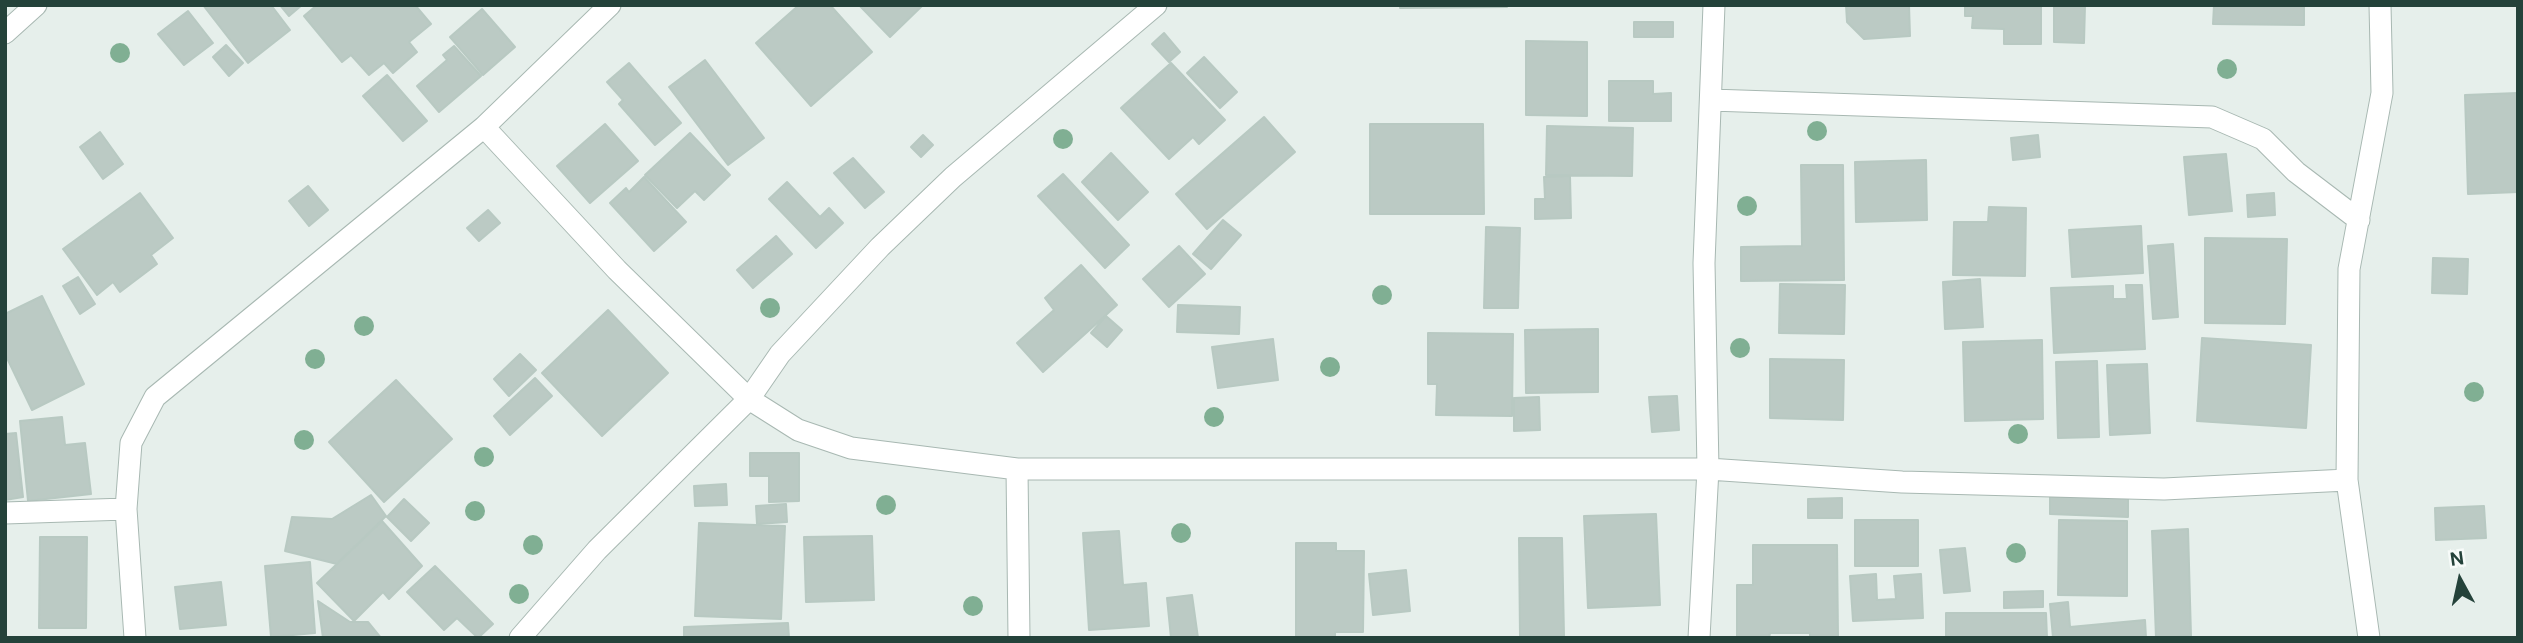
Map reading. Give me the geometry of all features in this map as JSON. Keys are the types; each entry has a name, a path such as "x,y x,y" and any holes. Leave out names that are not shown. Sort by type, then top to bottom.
{"street":[{"path":"5,33 36,5"},
{"path":"135,638 125,509 131,443 155,397 484,127 610,5"},
{"path":"520,638 597,550 749,399 780,354 925,203 1156,5"},
{"path":"1699,638 1708,469 1704,263 1714,5"},
{"path":"2369,638 2347,480 2350,269 2382,93 2380,5"},
{"path":"1710,100 2212,117 2263,139 2296,172 2359,220"},
{"path":"484,127 617,270 749,399 798,430 851,447 1017,469 1708,469 1902,482 2164,489 2347,480"},
{"path":"1017,469 1019,638"},
{"path":"5,513 125,509"}],"building":[{"path":"203,5 271,5 290,30 248,63"},
{"path":"280,5 302,5 289,16"},
{"path":"317,5 415,5 431,24 409,42 417,52 393,73 384,63 369,75 351,55 342,62 304,16"},
{"path":"799,5 830,5 872,52 811,106 756,43"},
{"path":"859,5 923,5 890,37"},
{"path":"1400,5 1507,5 1507,7 1400,8"},
{"path":"1846,5 1909,5 1910,36 1864,39 1847,22"},
{"path":"1965,5 2041,5 2041,44 2004,44 2004,29 1972,28 1973,16 1965,16"},
{"path":"2054,5 2085,5 2084,43 2054,42"},
{"path":"2214,5 2304,5 2304,25 2213,24"},
{"path":"482,9 515,47 483,75 450,37"},
{"path":"188,11 213,43 184,65 158,34"},
{"path":"1634,22 1673,22 1673,37 1634,37"},
{"path":"1164,33 1180,52 1169,62 1152,44"},
{"path":"1526,41 1587,42 1587,116 1526,115"},
{"path":"226,45 243,63 229,76 213,57"},
{"path":"454,46 481,76 439,112 417,86 447,60 443,55"},
{"path":"1204,57 1237,92 1220,108 1187,73"},
{"path":"705,60 764,138 728,165 669,87"},
{"path":"629,63 681,123 655,145 619,104 623,100 607,82"},
{"path":"1171,63 1225,120 1199,144 1193,137 1169,159 1121,108"},
{"path":"387,75 427,121 403,141 363,96"},
{"path":"1609,81 1653,81 1653,94 1671,93 1671,121 1609,121"},
{"path":"2518,93 2518,192 2468,194 2465,95"},
{"path":"1264,117 1295,152 1207,229 1176,194"},
{"path":"605,124 638,161 590,203 557,166"},
{"path":"1370,124 1483,124 1484,214 1370,214"},
{"path":"1547,126 1633,128 1632,176 1546,175"},
{"path":"100,132 123,164 103,179 80,147"},
{"path":"690,133 730,175 704,200 695,191 677,208 645,175"},
{"path":"923,135 933,145 921,157 911,147"},
{"path":"2038,135 2040,157 2013,160 2011,138"},
{"path":"1111,153 1148,192 1118,220 1082,182"},
{"path":"2226,154 2232,211 2189,215 2184,157"},
{"path":"853,158 884,192 865,208 834,173"},
{"path":"1926,160 1927,220 1856,222 1855,162"},
{"path":"1801,165 1843,165 1844,280 1741,281 1741,247 1802,246"},
{"path":"1063,174 1129,245 1105,268 1038,196"},
{"path":"1570,176 1571,218 1535,219 1535,199 1545,199 1544,177"},
{"path":"644,177 686,222 654,251 610,203 626,188 629,192"},
{"path":"787,182 820,217 829,208 843,223 816,248 769,199"},
{"path":"308,186 328,210 309,226 289,201"},
{"path":"140,193 173,238 151,255 157,264 120,292 113,282 97,295 63,249"},
{"path":"2274,193 2275,215 2248,217 2247,195"},
{"path":"1989,207 2026,208 2025,276 1953,275 1954,222 1988,222"},
{"path":"488,210 500,223 479,241 467,228"},
{"path":"1223,220 1241,235 1211,269 1193,254"},
{"path":"2141,226 2143,273 2072,277 2069,230"},
{"path":"1486,227 1520,228 1518,308 1484,308"},
{"path":"776,236 792,254 753,288 737,270"},
{"path":"2205,238 2287,239 2285,324 2205,323"},
{"path":"2173,244 2178,317 2153,319 2148,246"},
{"path":"1179,246 1205,274 1169,307 1143,279"},
{"path":"2433,258 2468,259 2467,294 2432,293"},
{"path":"1081,265 1117,305 1043,372 1017,343 1054,310 1045,298"},
{"path":"78,277 95,304 80,314 63,286"},
{"path":"1980,279 1983,327 1945,329 1943,282"},
{"path":"1780,284 1845,285 1844,334 1779,333"},
{"path":"2126,285 2142,285 2145,349 2054,353 2051,288 2113,286 2113,299 2127,299"},
{"path":"42,296 84,384 32,410 5,354 5,314"},
{"path":"1178,305 1240,307 1239,334 1177,332"},
{"path":"608,310 668,373 602,436 542,373"},
{"path":"1106,316 1122,330 1107,347 1091,333"},
{"path":"1598,329 1598,392 1526,393 1525,330"},
{"path":"1428,333 1513,334 1512,416 1436,415 1437,384 1428,384"},
{"path":"2202,338 2311,345 2306,428 2197,421"},
{"path":"1273,339 1278,380 1218,388 1212,347"},
{"path":"2042,340 2043,419 1965,421 1963,342"},
{"path":"520,354 536,370 509,396 494,379"},
{"path":"1770,359 1844,360 1843,420 1770,418"},
{"path":"2097,361 2099,437 2058,438 2056,362"},
{"path":"2147,364 2150,433 2110,435 2107,365"},
{"path":"535,378 552,396 510,435 494,416"},
{"path":"396,380 452,439 384,502 329,442"},
{"path":"1677,396 1679,430 1652,432 1649,397"},
{"path":"1539,397 1540,430 1514,431 1514,398"},
{"path":"62,417 65,445 85,443 91,494 28,501 20,421"},
{"path":"16,433 23,497 5,500 5,434"},
{"path":"750,453 799,453 799,501 769,502 769,476 750,476"},
{"path":"726,484 727,505 695,506 694,486"},
{"path":"2050,492 2128,495 2128,517 2050,514"},
{"path":"371,495 386,516 337,564 285,551 292,517 332,519"},
{"path":"1842,498 1842,518 1808,518 1808,499"},
{"path":"404,499 429,523 411,541 387,517"},
{"path":"786,504 787,522 757,524 756,506"},
{"path":"2484,506 2486,538 2436,540 2435,508"},
{"path":"1656,514 1660,605 1588,608 1584,516"},
{"path":"1855,520 1918,520 1918,566 1855,566"},
{"path":"2059,520 2127,521 2127,596 2058,595"},
{"path":"382,521 422,566 389,599 383,592 354,621 317,583"},
{"path":"699,523 785,526 781,619 695,616"},
{"path":"2188,529 2191,636 2156,638 2152,531"},
{"path":"1119,531 1123,585 1146,583 1149,626 1089,630 1083,533"},
{"path":"872,536 874,600 806,602 804,537"},
{"path":"40,537 87,537 86,628 39,628"},
{"path":"1519,538 1562,538 1564,636 1520,637"},
{"path":"1296,543 1336,543 1336,551 1364,551 1363,632 1335,632 1335,638 1296,638"},
{"path":"1753,545 1837,545 1838,638 1810,638 1810,633 1770,633 1769,638 1737,638 1737,585 1753,585"},
{"path":"1965,548 1970,591 1944,593 1940,550"},
{"path":"310,562 315,633 271,637 265,566"},
{"path":"435,566 493,624 478,638 457,618 444,630 407,592"},
{"path":"1406,570 1410,611 1373,615 1369,574"},
{"path":"1876,574 1877,600 1896,599 1894,576 1921,574 1923,618 1853,621 1850,576"},
{"path":"221,582 226,625 180,629 175,587"},
{"path":"2043,591 2043,607 2004,608 2004,592"},
{"path":"1192,595 1198,638 1171,638 1167,598"},
{"path":"318,601 350,622 368,622 381,638 323,638"},
{"path":"2068,602 2070,627 2145,620 2146,638 2053,638 2050,604"},
{"path":"1946,613 2046,613 2047,638 1946,638"},
{"path":"788,623 789,638 684,638 684,627"}]}
